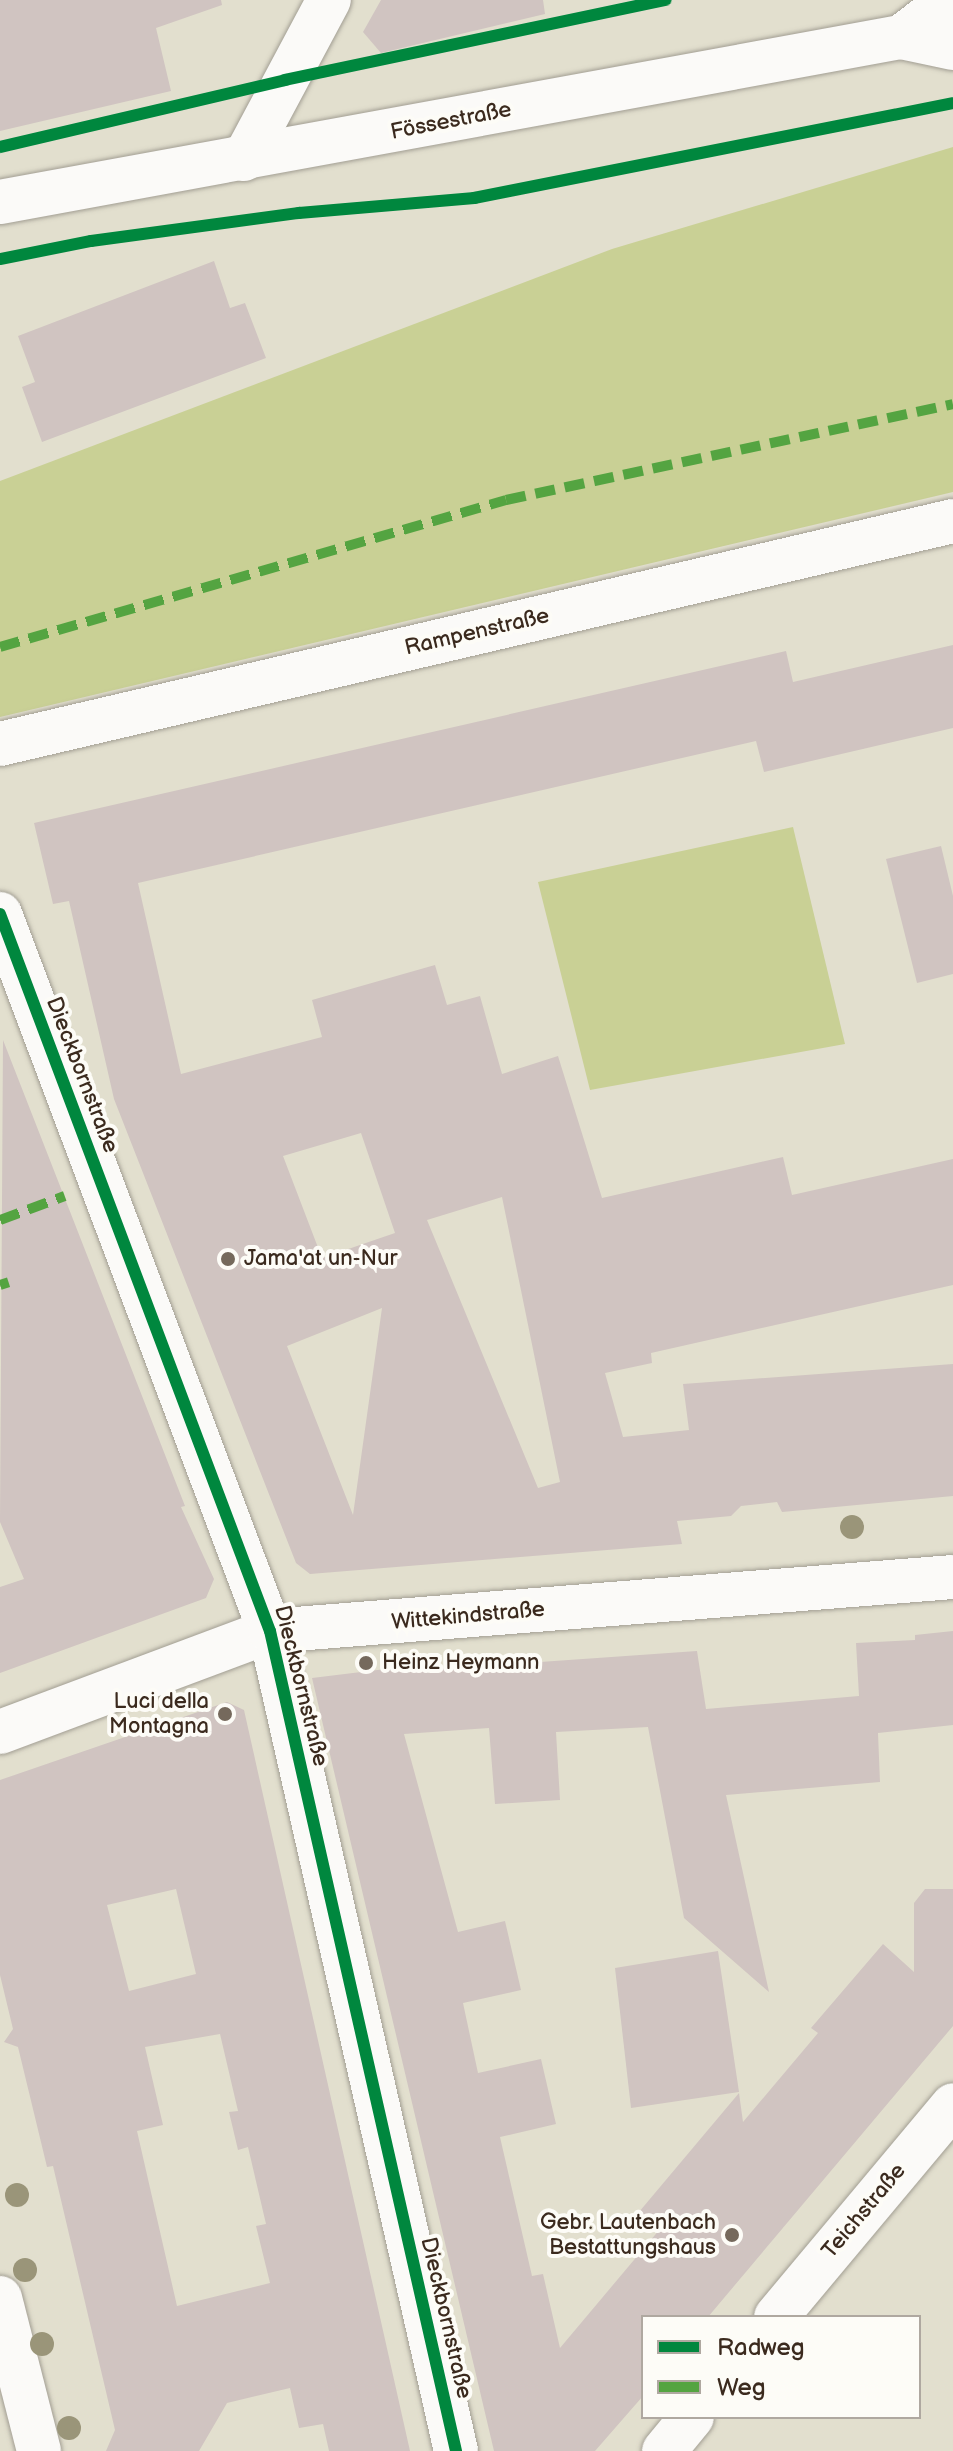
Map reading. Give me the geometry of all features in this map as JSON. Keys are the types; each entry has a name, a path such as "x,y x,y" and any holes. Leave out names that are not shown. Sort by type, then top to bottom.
{"street":[{"path":"244,159 329,0"},
{"name":"Fössestraße","path":"0,202 244,159 895,19 950,0"},
{"name":"Fössestraße","path":"895,19 953,48"},
{"name":"Rampenstraße","path":"0,744 953,521"},
{"name":"Dieckbornstraße","path":"0,914 270,1631 456,2451"},
{"name":"Wittekindstraße","path":"0,1732 270,1631 953,1577"},
{"name":"Teichstraße","path":"778,2315 953,2105"},
{"path":"0,2298 39,2451"},
{"path":"664,2451 690,2419"}],"green space":[{"path":"953,147 953,492 0,717 0,481 612,249"},
{"path":"793,827 845,1044 590,1090 538,882"}],"building":[{"path":"0,0 221,0 222,5 156,28 171,91 0,131"},
{"path":"381,0 543,0 545,14 381,53 363,32"},
{"path":"214,261 230,308 245,303 266,358 42,442 22,387 35,382 18,336"},
{"path":"953,645 953,728 764,772 756,741 138,883 181,1074 322,1037 312,1000 435,965 447,1005 480,996 502,1074 558,1056 602,1198 783,1157 792,1195 953,1159 953,1285 651,1353 652,1363 605,1373 623,1437 689,1430 683,1384 953,1364 953,1496 782,1512 777,1502 741,1506 731,1516 677,1521 682,1544 310,1574 296,1563 114,1099 69,901 53,904 34,823 786,651 793,682","holes":["361,1133 395,1233 322,1258 283,1156","502,1197 560,1482 538,1488 427,1220","382,1308 353,1515 287,1346"]},
{"path":"941,846 953,896 953,974 917,983 886,859"},
{"path":"3,1040 185,1506 181,1507 214,1579 206,1598 0,1673 0,1587 24,1579 0,1522"},
{"path":"953,1631 953,1725 878,1733 880,1782 726,1795 769,1992 684,1918 648,1727 556,1732 560,1800 495,1804 489,1728 404,1734 458,1932 505,1921 521,1990 463,2003 478,2073 541,2059 556,2124 500,2137 532,2276 543,2274 560,2348 660,2229 639,2212 739,2093 743,2122 818,2033 811,2028 883,1944 914,1972 914,1903 925,1889 953,1889 953,2026 710,2315 641,2315 641,2398 595,2451 494,2451 312,1678 435,1663 439,1669 697,1651 706,1709 859,1696 856,1643 915,1640 915,1635"},
{"path":"227,1702 244,1710 410,2451 329,2451 323,2424 299,2428 290,2388 227,2403 199,2451 106,2451 115,2430 53,2166 47,2167 18,2047 4,2042 13,2029 0,1975 0,1780","holes":["176,1889 196,1974 129,1991 107,1905","220,2034 238,2111 229,2112 238,2150 248,2147 266,2224 256,2226 270,2283 177,2306 137,2131 163,2125 145,2047"]},
{"path":"718,1951 739,2092 631,2108 615,1968"}],"marked path":[{"path":"0,647 506,500 953,404"},
{"path":"0,1220 65,1196"},
{"path":"0,1285 9,1282"}],"cycle path":[{"path":"0,147 285,80 666,0"},
{"path":"0,259 91,241 299,213 474,198 953,103"},
{"path":"0,914 270,1631 456,2451"}],"place":[{"name":"Jama'at un-Nur","path":"228,1259"},
{"name":"Heinz Heymann","path":"366,1663"},
{"name":"Luci della Montagna","path":"225,1714"},
{"name":"Gebr. Lautenbach Bestattungshaus","path":"732,2235"}]}
